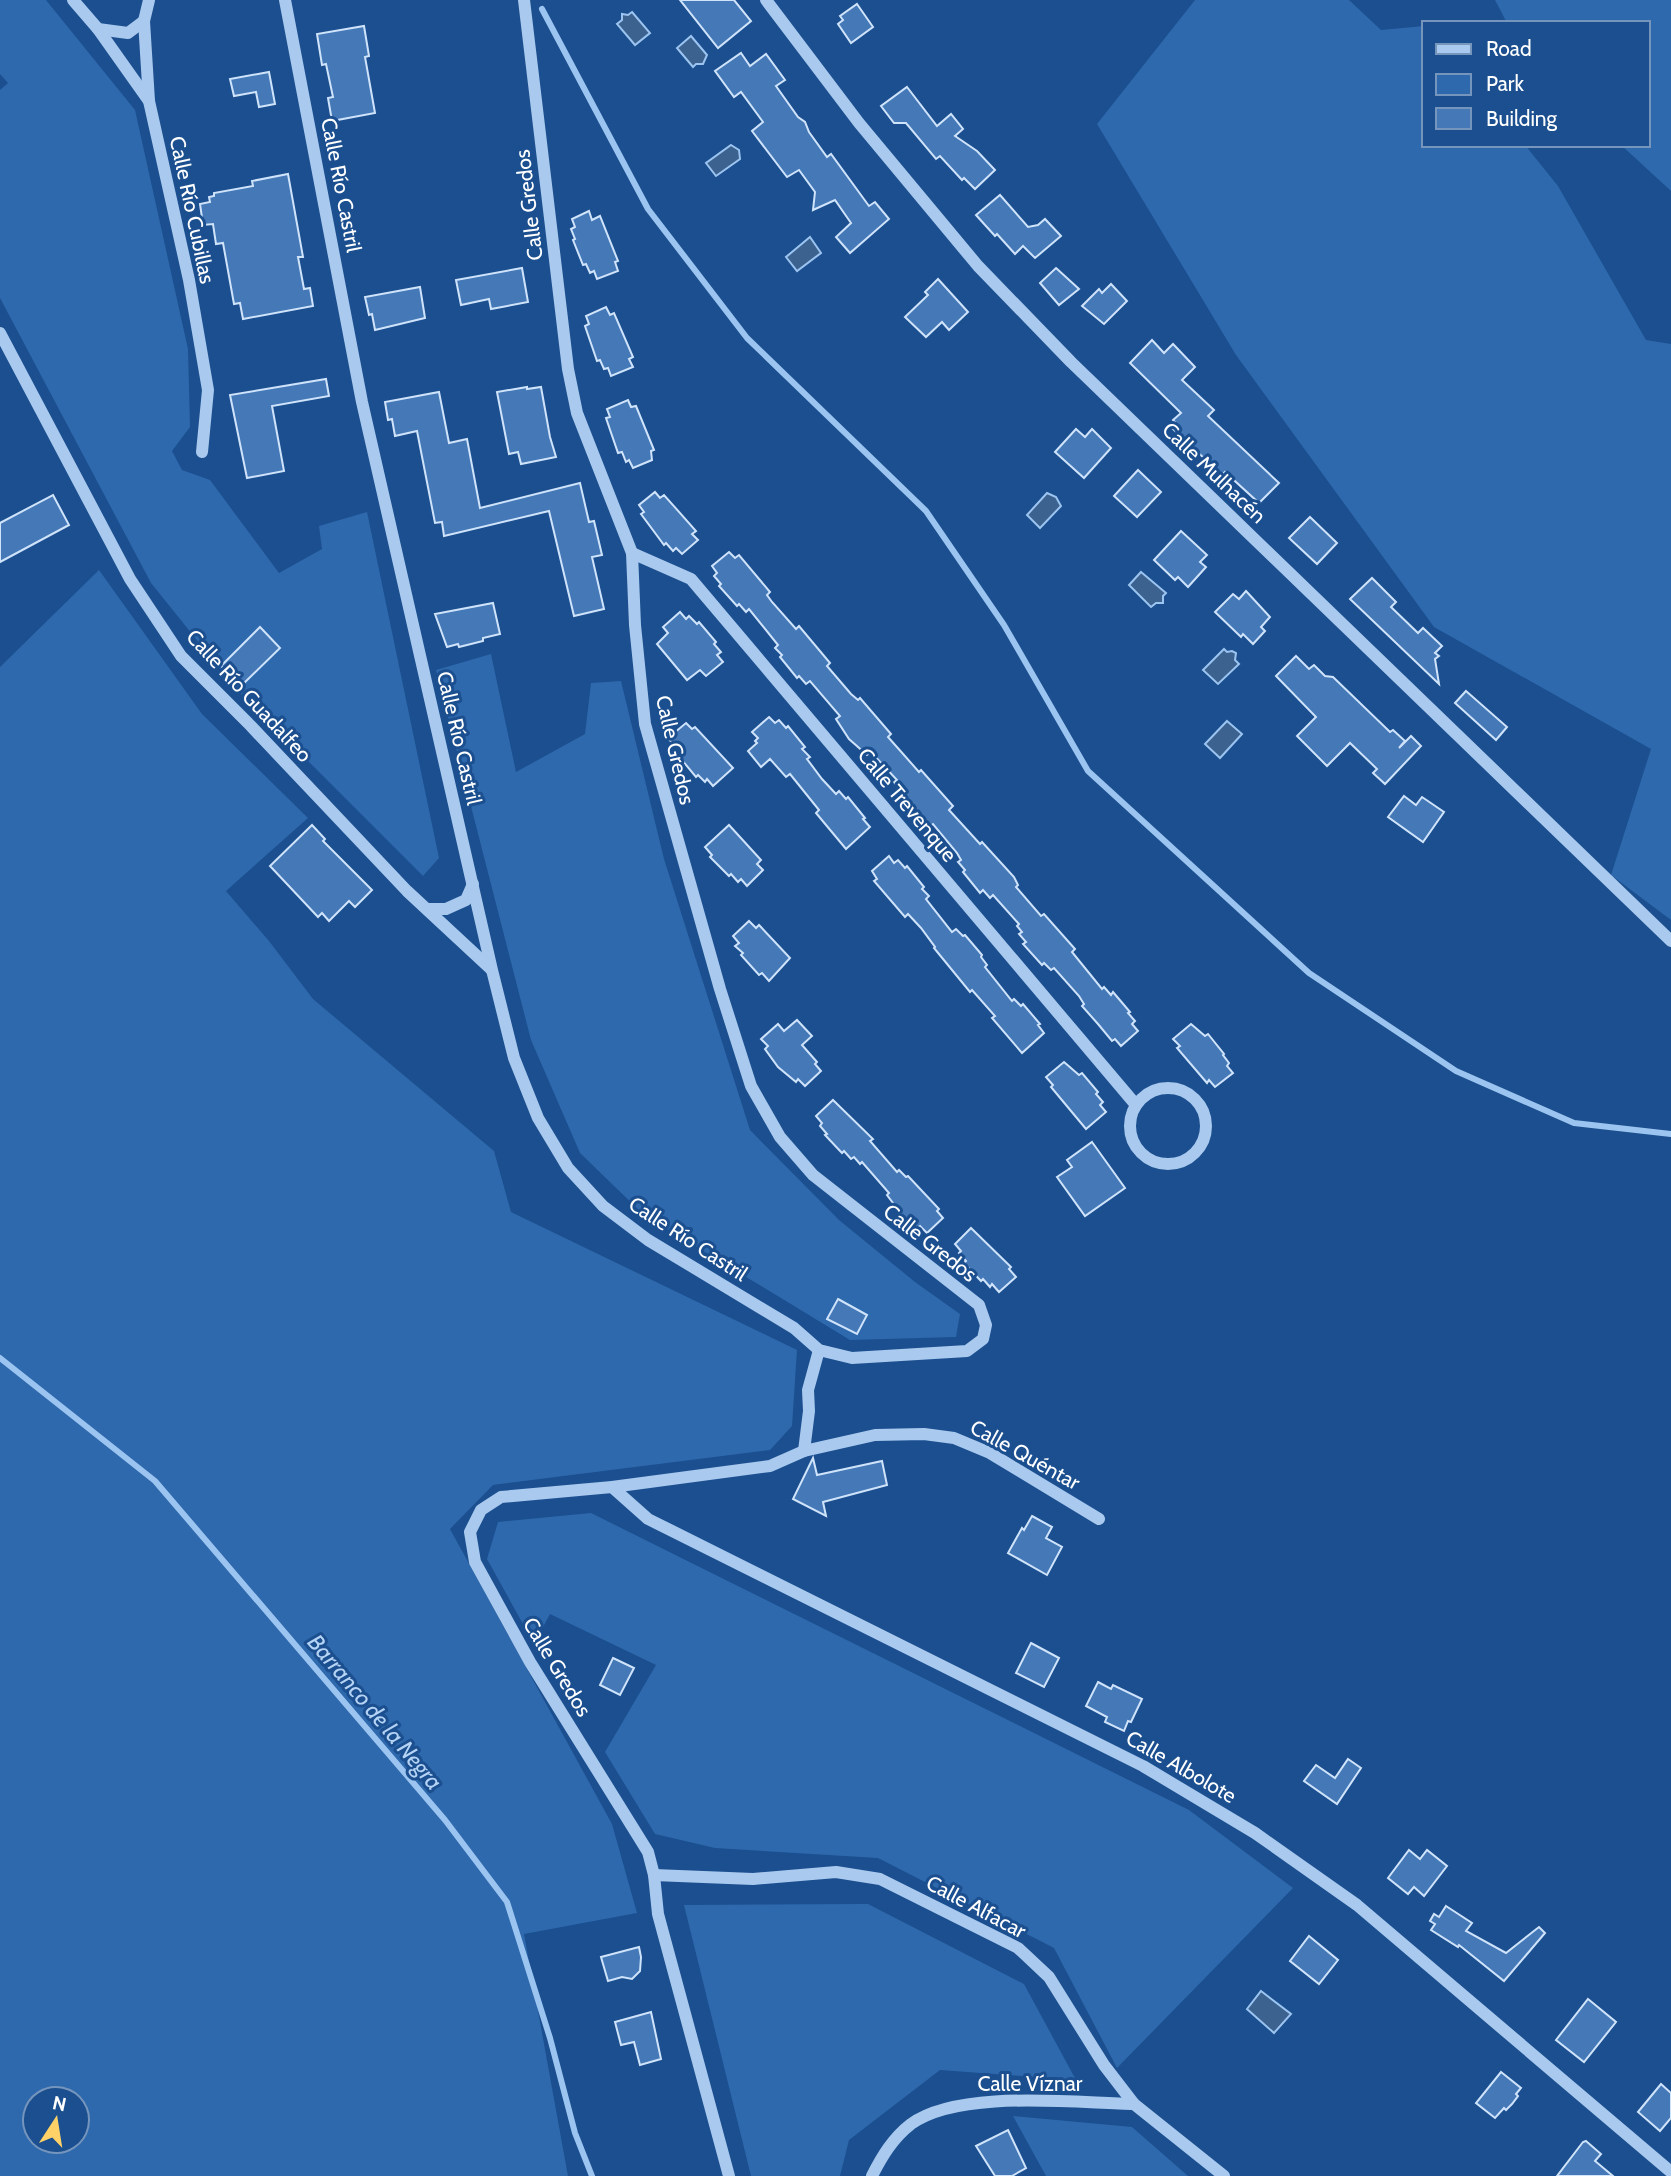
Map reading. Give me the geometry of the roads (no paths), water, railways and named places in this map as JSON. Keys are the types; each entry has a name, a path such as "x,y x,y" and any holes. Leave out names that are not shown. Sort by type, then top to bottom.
{"street":[{"name":"Calle Río Cubillas","path":"73,0 98,29 149,101 189,280 208,390 202,452"},
{"path":"149,0 144,21 149,101"},
{"name":"Calle Río Castril","path":"285,0 362,402 514,1058 538,1118 568,1168 603,1206 648,1240 794,1328 819,1350"},
{"name":"Calle Gredos","path":"524,0 568,369 577,413 632,553 635,625 645,724 720,989 751,1086 780,1137 813,1175 979,1306 986,1325 983,1339 967,1351 852,1358 819,1350"},
{"name":"Calle Mulhacén","path":"769,1 859,123 978,266 1052,342 1671,942"},
{"path":"98,29 128,33 144,21"},
{"name":"Calle Río Guadalfeo","path":"0,333 130,579 181,656 407,891 492,970"},
{"name":"Calle Trevenque","path":"632,553 691,579 1136,1105"},
{"path":"428,909 446,909 467,900 473,884"},
{"path":"1156,1090 1180,1090 1191,1095 1205,1115 1205,1139 1190,1157 1178,1163 1153,1161 1134,1143 1130,1131 1136,1105 1156,1090"},
{"path":"804,1451 809,1411 808,1390 819,1350"},
{"name":"Calle Quéntar","path":"804,1451 875,1435 924,1434 954,1438 990,1453 1100,1519"},
{"name":"Calle Gredos","path":"729,2176 658,1914 654,1875 648,1852 530,1662 475,1562 470,1532 481,1510 501,1497 612,1487 770,1466 804,1451"},
{"name":"Calle Albolote","path":"612,1487 648,1519 1143,1766 1255,1833 1357,1905 1671,2172"},
{"name":"Calle Alfacar","path":"654,1875 753,1879 836,1872 880,1879 1018,1948 1049,1977 1104,2065 1134,2104 1224,2176"},
{"name":"Calle Víznar","path":"873,2176 882,2155 897,2137 912,2124 935,2112 979,2101 1134,2104"}],"waterway":[{"path":"542,9 648,209 747,338 926,511 1004,625 1088,771 1309,973 1456,1071 1574,1123 1671,1134"},
{"name":"Barranco de la Negra","path":"0,1358 155,1481 445,1820 507,1902 550,2038 575,2133 592,2176"}]}
